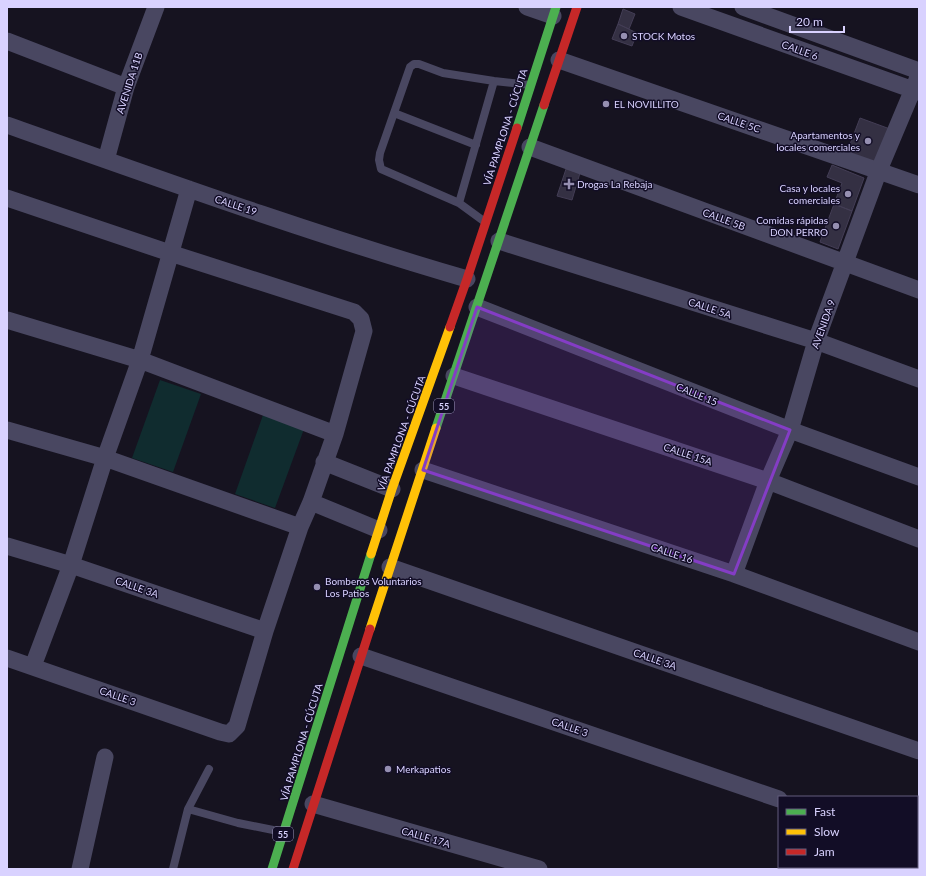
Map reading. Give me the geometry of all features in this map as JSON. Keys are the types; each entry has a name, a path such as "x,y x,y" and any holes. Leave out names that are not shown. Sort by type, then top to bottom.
{"highway":[{"name":"55","path":"293,869 390,567 577,7"},
{"name":"VÍA PAMPLONA - CÚCUTA","path":"272,869 392,489 467,279 554,11"}],"street":[{"name":"AVENIDA 11B","path":"106,160 126,87 156,7"},
{"path":"526,7 554,11"},
{"name":"CALLE 6","path":"681,7 917,86"},
{"path":"743,7 919,71"},
{"path":"7,41 126,87"},
{"name":"CALLE 5C","path":"559,60 919,185"},
{"name":"AVENIDA 9","path":"734,574 768,481 790,430 816,341 879,170 917,86"},
{"name":"CALLE 19","path":"7,125 189,189 392,257 467,279"},
{"name":"CALLE 5B","path":"530,147 919,290"},
{"path":"33,666 71,565 105,458 140,360 189,189"},
{"path":"7,198 170,253 354,312 361,319 364,331 335,434 311,502 300,527 265,631"},
{"name":"CALLE 5A","path":"499,240 816,341 919,379"},
{"name":"CALLE 15","path":"477,307 790,430 919,477"},
{"path":"7,320 140,360 335,434"},
{"name":"CALLE 15A","path":"454,376 768,481 919,539"},
{"path":"7,430 105,458 300,527"},
{"path":"324,462 392,489"},
{"name":"CALLE 16","path":"423,470 734,574 919,642"},
{"path":"311,502 379,530"},
{"name":"CALLE 3A","path":"7,546 71,565 265,631"},
{"name":"CALLE 3A","path":"390,567 919,751"},
{"name":"CALLE 3","path":"7,658 229,734 237,726 265,631"},
{"name":"CALLE 3","path":"361,656 778,799"},
{"path":"80,869 105,757"},
{"name":"CALLE 17A","path":"313,804 540,869"}],"lane":[{"path":"485,223 459,203 381,169 379,160 380,153 410,67 414,64 419,64 443,73 494,82 530,85"},
{"path":"459,203 494,82"},
{"path":"394,113 476,145"},
{"path":"173,869 188,809 209,769"},
{"path":"188,809 238,823 284,832"}],"highlighted area":[{"path":"477,307 790,430 734,574 423,470"}],"green space":[{"path":"160,380 201,394 173,472 132,458"},
{"path":"263,415 304,429 275,508 235,494"}],"building":[{"path":"623,9 635,14 629,29 618,24"},
{"name":"STOCK Motos","path":"618,24 637,33 632,46 612,39"},
{"name":"Apartamentos y locales comerciales","path":"860,118 890,129 877,164 847,152"},
{"name":"Casa y locales comerciales","path":"832,165 864,178 852,211 834,204 842,183 827,177"},
{"path":"566,169 580,173 572,200 557,196"},
{"name":"Comidas rápidas DON PERRO","path":"834,204 852,211 838,249 820,242"}],"traffic: fast":[{"path":"517,128 556,7"},
{"path":"436,428 544,105"},
{"path":"272,869 371,554"}],"traffic: slow":[{"path":"371,554 392,489 450,327"},
{"path":"370,629 436,428"}],"traffic: jam":[{"path":"544,105 577,7"},
{"path":"450,327 517,128"},
{"path":"293,869 370,629"}],"place":[{"name":"STOCK Motos","path":"624,36"},
{"name":"EL NOVILLITO","path":"606,104"},
{"name":"Apartamentos y locales comerciales","path":"868,141"},
{"name":"Drogas La Rebaja","path":"569,184"},
{"name":"Casa y locales comerciales","path":"848,194"},
{"name":"Comidas rápidas DON PERRO","path":"836,226"},
{"name":"Bomberos Voluntarios Los Patios","path":"317,587"},
{"name":"Merkapatios","path":"388,769"}]}
